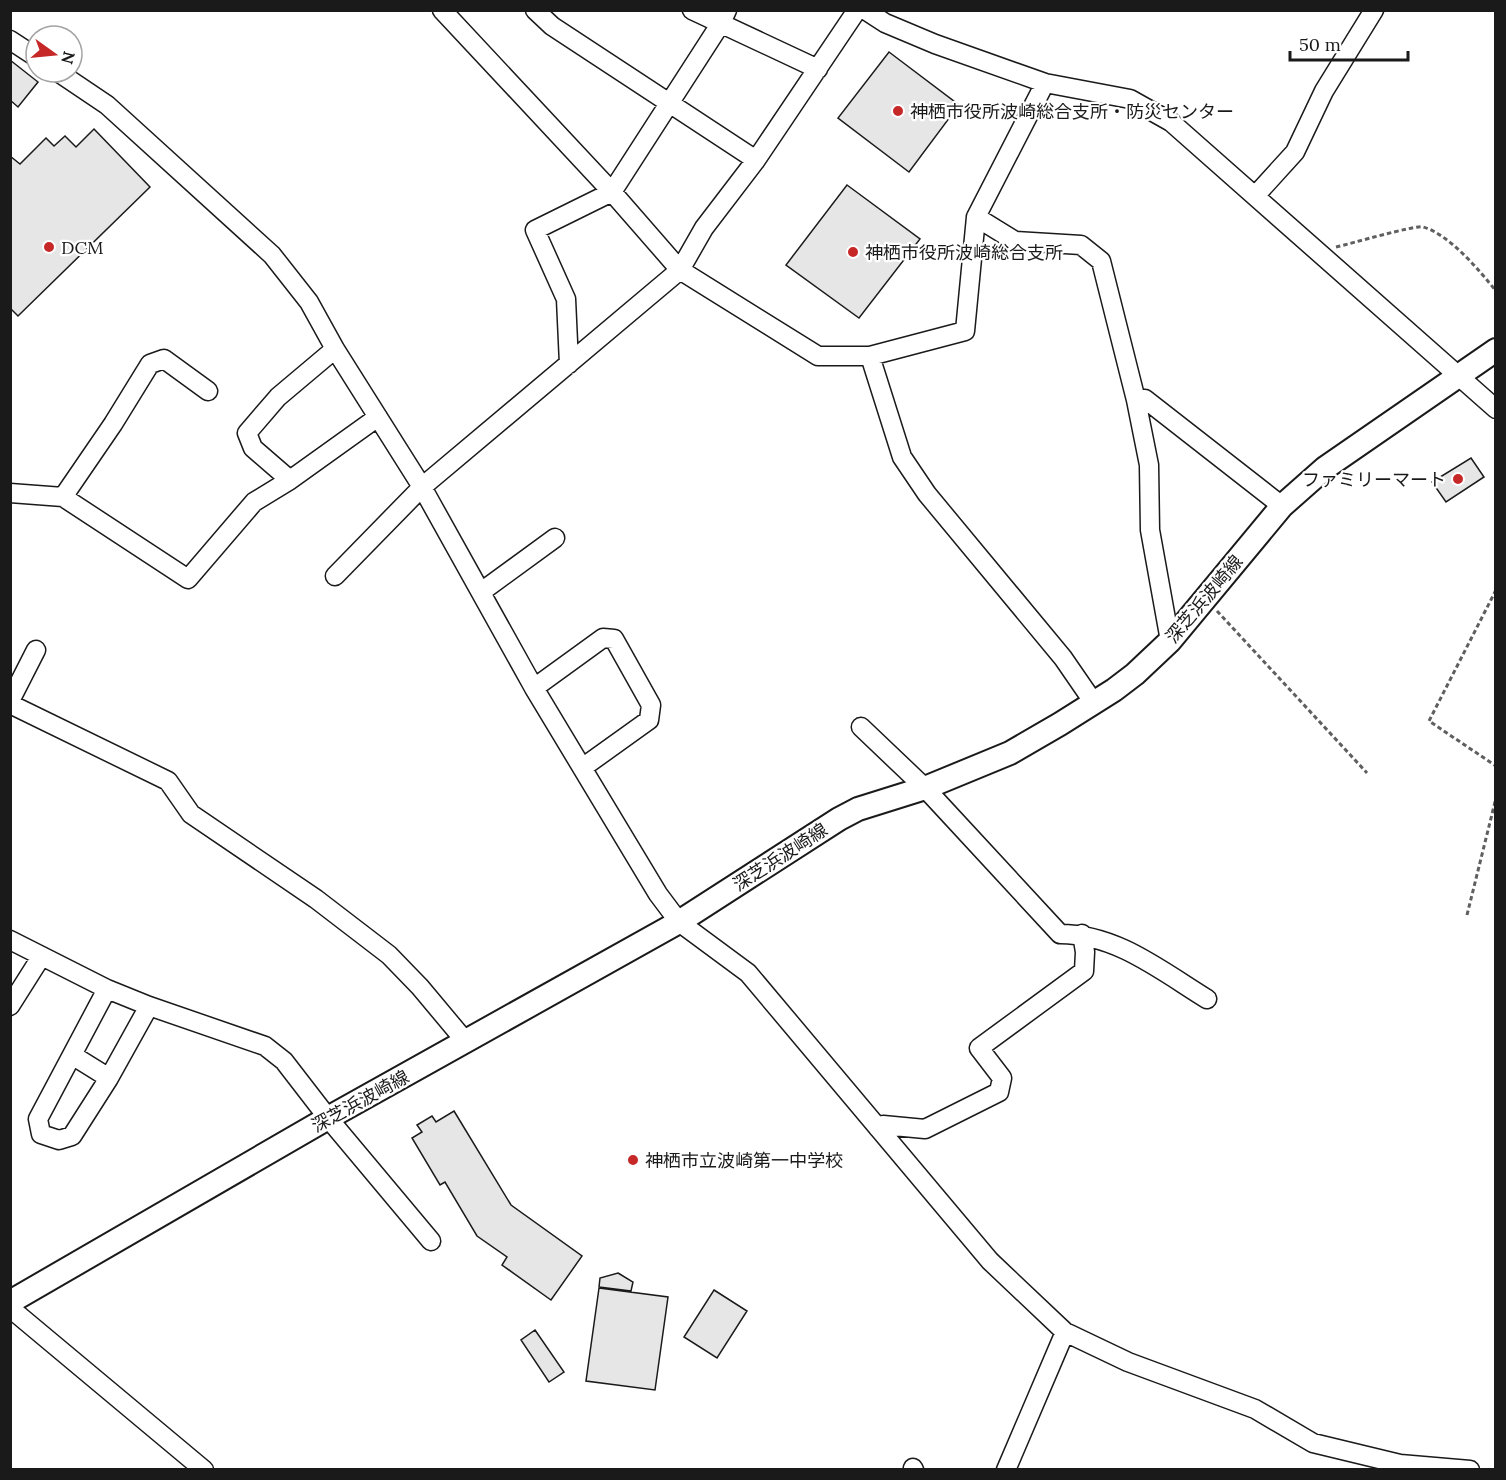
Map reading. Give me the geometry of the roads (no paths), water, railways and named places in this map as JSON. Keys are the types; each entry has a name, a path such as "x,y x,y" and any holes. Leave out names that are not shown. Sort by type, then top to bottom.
{"main road":[{"name":"深芝浜波崎線","path":"10,1302 328,1118 679,922 839,819 858,809 925,788 1010,753 1094,703 1135,674 1170,640 1282,506 1325,468 1496,350"}],"street":[{"path":"442,10 612,192 680,270 818,356 870,356 965,331 976,217 1045,83"},
{"path":"535,10 552,26 756,160"},
{"path":"692,10 724,17 818,69"},
{"path":"335,576 422,487 680,270 704,228 756,160 857,10"},
{"path":"865,10 885,23 1045,83 1130,99 1171,122 1496,409"},
{"path":"1255,196 1295,153 1324,91 1374,10"},
{"path":"568,364 566,300 535,230 612,192 724,17"},
{"path":"10,40 24,49"},
{"path":"75,84 106,105 272,255 309,302 335,349 422,487 534,688 658,894 679,922 748,973 990,1261 1065,1332 1128,1362 1255,1409 1313,1443 1400,1464 1470,1470"},
{"path":"976,217 1015,241 1081,245 1101,261 1136,400 1149,465 1150,530 1170,640"},
{"path":"290,480 253,448 247,433 278,397 335,349"},
{"path":"870,356 902,457 927,494 1063,658 1094,703"},
{"path":"63,497 113,424 150,364 164,359 208,392"},
{"path":"1136,400 1145,399 1282,506"},
{"path":"10,493 63,497 188,579 254,502 290,480 378,417"},
{"path":"481,592 555,538"},
{"path":"534,688 603,638 614,639 651,705 649,720 582,768"},
{"path":"36,650 10,702 168,781 191,814 316,899 389,956 420,987 466,1042"},
{"path":"861,727 925,788 1060,934 1082,934 1118,945 1207,999"},
{"path":"878,1128 883,1125 925,1129 999,1092 1002,1078 979,1048 1084,971 1085,952 1082,934"},
{"path":"10,940 106,989 265,1046 284,1061 328,1118 431,1241"},
{"path":"10,1006 41,957"},
{"path":"106,989 38,1119 41,1134 59,1140 72,1136 109,1078 149,1006"},
{"path":"72,1055 109,1078"},
{"path":"10,1308 204,1470"},
{"path":"1006,1470 1065,1332"}],"place":[{"name":"神栖市役所波崎総合支所・防災センター","path":"898,111"},
{"name":"DCM","path":"49,247"},
{"name":"神栖市役所波崎総合支所","path":"853,252"},
{"name":"ファミリーマート","path":"1458,479"},
{"name":"神栖市立波崎第一中学校","path":"633,1160"}]}
